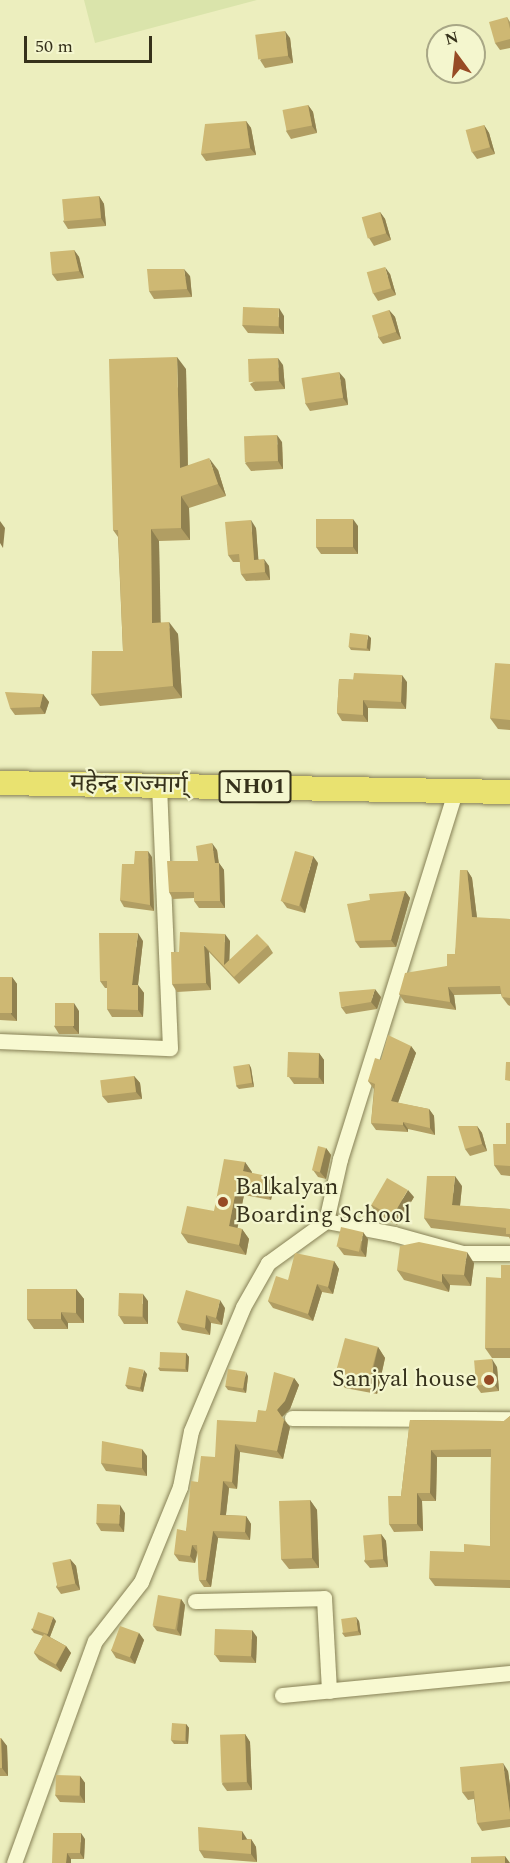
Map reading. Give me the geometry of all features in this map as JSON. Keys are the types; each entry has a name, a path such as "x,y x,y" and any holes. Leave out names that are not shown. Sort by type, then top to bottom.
{"highway":[{"name":"महेन्द्र राज्मार्ग्","path":"0,783 510,792"}],"street":[{"path":"0,1041 170,1048 159,786"},
{"path":"14,1863 95,1641 141,1582 176,1498 191,1431 243,1307 268,1263 326,1221 340,1159 455,791"},
{"path":"326,1221 394,1234 463,1253 510,1253"},
{"path":"292,1418 510,1419"},
{"path":"195,1601 324,1598 329,1691"},
{"path":"282,1695 510,1673"}],"green space":[{"path":"84,0 257,0 95,43"}],"building":[{"path":"507,17 510,39 495,43 489,22"},
{"path":"285,31 288,56 258,59 255,35"},
{"path":"308,105 312,126 286,131 282,110"},
{"path":"246,121 250,148 201,154 205,124"},
{"path":"484,125 490,147 472,152 466,130"},
{"path":"99,196 101,218 64,221 62,199"},
{"path":"380,212 386,233 368,238 362,217"},
{"path":"74,250 79,271 52,274 50,252"},
{"path":"385,267 391,288 373,293 367,272"},
{"path":"147,269 184,269 187,289 149,291"},
{"path":"243,307 279,308 278,326 242,325"},
{"path":"389,310 396,332 379,337 372,316"},
{"path":"177,357 180,468 209,458 218,484 181,496 181,528 151,529 152,623 169,622 173,686 91,694 92,651 123,651 118,530 113,530 109,359"},
{"path":"278,358 279,381 249,382 248,359"},
{"path":"339,372 343,398 306,404 301,378"},
{"path":"277,435 278,461 245,462 244,436"},
{"path":"316,519 353,519 353,547 316,547"},
{"path":"251,520 254,560 264,559 265,572 241,574 239,554 228,555 225,522"},
{"path":"350,633 368,635 366,649 349,647"},
{"path":"495,663 510,664 510,720 490,718"},
{"path":"354,673 402,675 401,702 363,700 363,715 337,713 339,679 353,680"},
{"path":"5,692 43,694 40,707 10,708"},
{"path":"212,843 215,863 219,863 220,901 194,901 194,892 169,892 167,861 198,861 196,846"},
{"path":"135,851 148,851 150,905 120,900 122,864 134,864"},
{"path":"295,851 313,856 299,906 281,901"},
{"path":"460,870 467,870 472,917 510,919 510,998 502,997 500,986 448,987 450,1002 399,994 405,973 447,966 447,954 455,954"},
{"path":"405,891 391,940 355,941 347,904 370,900 369,894"},
{"path":"180,932 225,934 224,965 257,934 268,945 234,977 204,945 206,983 172,984 171,952 179,952"},
{"path":"99,933 138,933 132,985 138,985 138,1010 107,1009 107,981 100,981"},
{"path":"0,977 12,977 12,1013 0,1013"},
{"path":"375,989 371,1002 341,1007 339,992"},
{"path":"55,1003 74,1003 74,1026 55,1026"},
{"path":"388,1035 411,1046 391,1101 429,1109 430,1128 403,1122 403,1125 371,1123 375,1084 368,1081 375,1058 381,1060"},
{"path":"288,1052 319,1053 318,1078 287,1077"},
{"path":"506,1062 510,1062 510,1081 505,1080"},
{"path":"249,1064 252,1083 236,1085 233,1067"},
{"path":"134,1076 136,1092 102,1096 100,1080"},
{"path":"506,1123 510,1123 510,1166 494,1165 493,1144 506,1144"},
{"path":"458,1126 477,1126 482,1144 465,1149"},
{"path":"318,1146 326,1148 320,1172 312,1170"},
{"path":"224,1159 245,1162 243,1171 267,1176 264,1190 237,1185 229,1226 242,1229 239,1245 181,1233 187,1206 214,1211"},
{"path":"427,1176 455,1176 452,1205 510,1209 510,1234 506,1234 506,1228 424,1218"},
{"path":"387,1178 408,1190 392,1217 372,1205"},
{"path":"341,1227 363,1232 359,1252 337,1246"},
{"path":"419,1242 467,1252 464,1275 442,1274 442,1282 397,1270 400,1246"},
{"path":"295,1253 334,1261 328,1287 317,1284 308,1314 268,1301 276,1276 288,1280"},
{"path":"501,1265 510,1265 510,1348 485,1348 486,1277 501,1278"},
{"path":"27,1289 76,1289 76,1313 61,1312 61,1319 27,1319"},
{"path":"186,1290 220,1300 216,1318 206,1315 205,1328 177,1322"},
{"path":"119,1293 143,1294 142,1317 118,1316"},
{"path":"345,1338 378,1347 367,1386 334,1378"},
{"path":"160,1352 186,1353 185,1369 159,1368"},
{"path":"492,1359 494,1384 476,1385 474,1361"},
{"path":"129,1367 144,1370 140,1388 126,1385"},
{"path":"228,1369 246,1372 243,1389 225,1386"},
{"path":"274,1372 294,1378 285,1401 277,1410 284,1420 277,1451 235,1444 232,1482 223,1481 220,1515 246,1516 245,1532 213,1531 206,1580 199,1580 197,1545 192,1545 190,1556 174,1554 177,1529 186,1531 191,1481 198,1482 201,1456 215,1457 217,1420 256,1422 258,1410 266,1411"},
{"path":"510,1416 510,1580 429,1578 430,1551 464,1552 464,1544 490,1546 491,1449 431,1450 430,1493 417,1493 417,1524 389,1524 388,1496 401,1496 410,1420 504,1421"},
{"path":"102,1441 142,1449 142,1468 101,1463"},
{"path":"310,1500 312,1558 281,1559 279,1501"},
{"path":"97,1504 120,1505 119,1524 96,1523"},
{"path":"381,1534 383,1559 365,1560 363,1536"},
{"path":"70,1559 75,1583 58,1587 52,1563"},
{"path":"158,1595 181,1599 175,1630 153,1626"},
{"path":"38,1612 53,1617 48,1634 32,1629"},
{"path":"356,1617 358,1631 343,1633 341,1619"},
{"path":"120,1626 139,1633 130,1657 111,1650"},
{"path":"215,1629 252,1630 251,1656 214,1655"},
{"path":"44,1634 66,1646 56,1664 34,1652"},
{"path":"172,1723 186,1724 185,1741 171,1740"},
{"path":"245,1734 247,1782 222,1783 220,1735"},
{"path":"1,1738 2,1768 0,1768"},
{"path":"503,1763 510,1819 477,1823 474,1791 462,1792 460,1767"},
{"path":"56,1775 80,1776 79,1796 55,1795"},
{"path":"198,1827 242,1831 242,1840 251,1839 251,1854 199,1850"},
{"path":"53,1833 81,1833 80,1853 67,1853 66,1863 52,1863"},
{"path":"505,1856 505,1863 471,1863 471,1857"}],"place":[{"name":"Balkalyan Boarding School","path":"223,1202"},
{"name":"Sanjyal house","path":"489,1380"}]}
